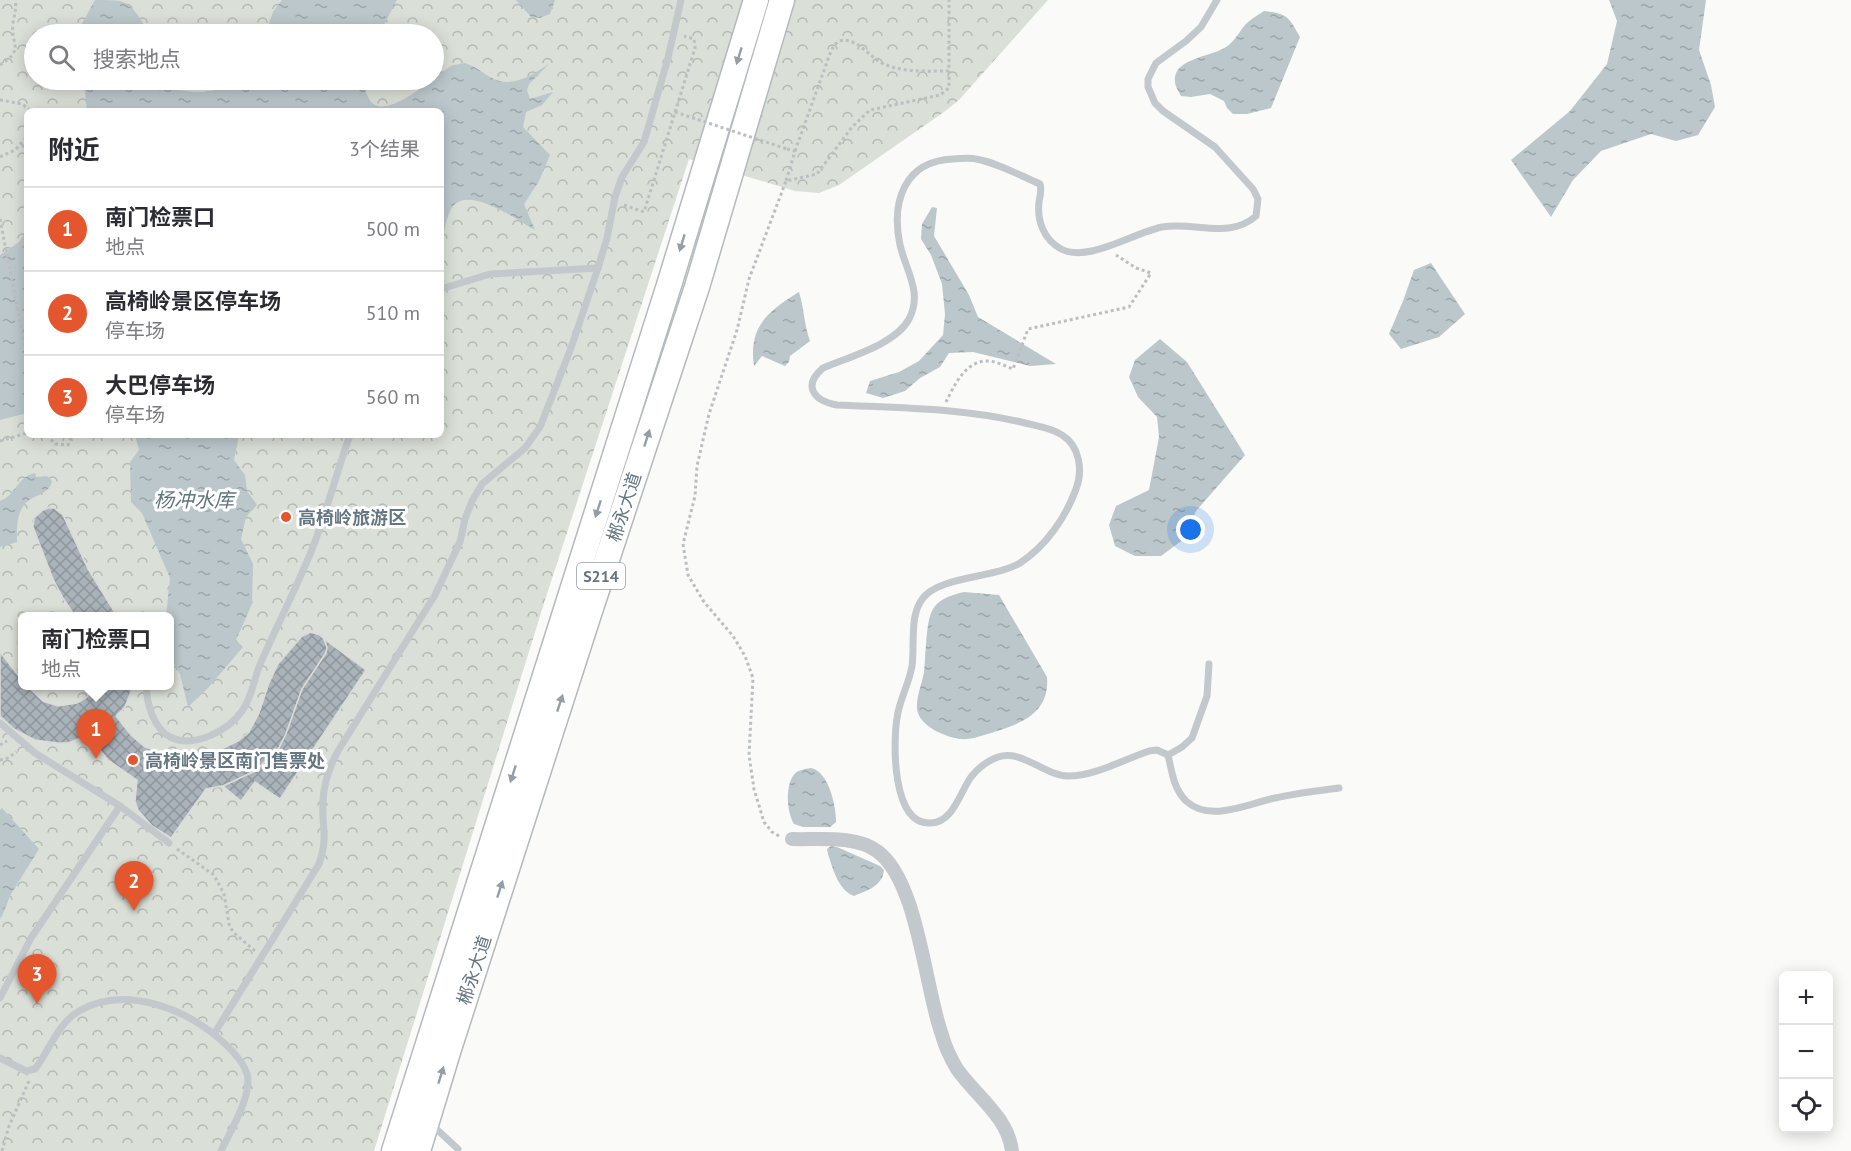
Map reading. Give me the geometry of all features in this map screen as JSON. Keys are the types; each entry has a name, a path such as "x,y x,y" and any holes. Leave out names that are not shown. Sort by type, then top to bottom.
{"highway":[{"name":"郴永大道","path":"418,1151 407,1129 756,0"},
{"name":"郴永大道","path":"407,1129 580,639 697,287 782,0"}],"street":[{"path":"792,838 864,844 878,852 891,864 900,880 919,937 942,1036 956,1067 1005,1127 1011,1139 1012,1151"}],"lane":[{"path":"214,1034 318,864 326,835 322,802 329,768 435,595 460,542 472,501 482,484 525,448 540,427 571,348 598,268 622,177 644,142 668,58 681,0"},
{"path":"1209,664 1207,696 1192,738 1182,747 1168,754 1157,750 1149,751 1084,775 1066,776 1048,772 1014,755 999,756 983,764 970,778 950,812 940,821 929,823 920,821 903,802 898,784 896,756 897,718 911,667 914,628 922,598 941,586 1005,570 1026,558 1048,537 1071,504 1078,483 1079,460 1072,444 1062,435 1045,428 978,413 825,403 816,398 812,381 824,368 899,333 910,318 915,298 914,288 900,245 898,226 904,187 913,173 924,165 938,160 974,158 1040,184 1042,189 1038,217 1041,228 1049,240 1061,249 1073,252 1088,252 1164,227 1226,229 1248,222 1256,216 1258,199 1253,189 1215,147 1163,111 1155,103 1148,87 1148,79 1156,63 1201,27 1217,0"},
{"path":"444,288 490,274 598,268"},
{"path":"146,690 147,699 156,723 172,738 196,739 221,730 233,722 242,711 249,700 258,667 310,554 349,438"},
{"path":"0,723 35,753 120,806 169,843"},
{"path":"1168,754 1177,789 1188,802 1204,811 1215,812 1242,808 1275,798 1339,788"},
{"path":"0,998 31,938 120,806"},
{"path":"0,1058 26,1071 35,1070 62,1027 77,1012 94,1005 125,1000 154,1003 182,1013 214,1034 231,1049 248,1075 247,1091 221,1151"},
{"path":"387,1151 407,1129 458,1149"}],"path":[{"path":"0,65 12,56 16,48 13,30 15,0"},
{"path":"786,181 818,174 852,127 870,110 940,95 949,88 949,0"},
{"path":"614,202 644,212 695,48 694,39 674,33"},
{"path":"792,838 781,837 772,832 764,822 759,808 749,755 753,678 745,656 734,636 704,602 688,575 683,544 695,496 697,466 709,414 737,330 749,279 831,51 840,41 851,41 880,62 890,66 909,70 949,70"},
{"path":"0,100 22,104 27,108"},
{"path":"675,112 795,151"},
{"path":"0,157 24,142"},
{"path":"0,219 24,343"},
{"path":"942,410 955,383 975,364 985,361 1013,369 1028,329 1129,307 1151,273 1122,260 1106,245"},
{"path":"0,441 24,434"},
{"path":"50,438 55,444 68,445 71,438"},
{"path":"0,760 6,759"},
{"path":"169,843 214,875 224,894 229,924 233,932 261,956"},
{"path":"2,1151 9,1126 35,1070"}],"green space":[{"name":"高椅岭旅游区","path":"0,0 1048,0 959,100 839,185 819,193 795,191 689,159 545,600 374,1151 0,1151"}],"water":[{"path":"95,0 125,3 137,14 143,24 82,24"},
{"path":"282,0 397,0 384,24 269,24 273,12"},
{"path":"516,0 555,0 550,14 540,18 531,17"},
{"path":"1609,0 1706,0 1699,50 1711,85 1715,107 1698,135 1676,141 1651,134 1601,151 1573,180 1551,217 1511,160 1570,111 1607,64 1617,21"},
{"path":"1264,11 1286,17 1300,37 1271,108 1247,114 1233,114 1224,101 1210,94 1181,96 1175,82 1180,68 1194,59 1226,47 1233,42 1248,22"},
{"path":"465,63 498,81 513,82 549,64 529,84 527,90 530,99 553,92 542,105 526,112 523,127 550,155 539,181 524,204 535,230 482,202 462,200 454,205 444,232 444,108 87,108 85,90 201,92 215,90 365,90 375,105 384,106 396,103 418,90 444,90 444,71 456,64"},
{"path":"932,207 937,208 934,236 969,295 978,317 1056,364 1030,366 973,352 949,353 940,367 920,378 905,391 883,398 866,393 870,381 899,372 919,361 943,335 945,314 942,284 931,255 921,239 922,224"},
{"path":"24,234 24,414 0,420 0,255 19,242"},
{"path":"1431,263 1465,314 1439,337 1401,349 1389,334 1414,270"},
{"path":"799,292 810,341 790,356 785,366 762,356 754,366 753,352 757,330 770,313"},
{"path":"1160,339 1187,362 1245,455 1196,511 1184,539 1161,556 1135,556 1115,546 1109,525 1116,506 1149,490 1159,437 1157,417 1138,397 1129,377 1135,360"},
{"name":"杨冲水库","path":"136,438 238,438 234,460 245,475 247,491 257,505 246,517 241,539 253,564 252,604 236,640 243,647 208,688 188,707 180,674 174,664 174,612 166,612 170,578 142,513 131,502 130,462 139,450"},
{"path":"35,473 36,477 47,476 52,481 50,486 27,501 21,509 17,542 0,547 0,501 10,495 24,478"},
{"path":"964,592 999,595 1047,677 1047,690 1038,709 1022,721 1002,730 964,739 947,736 934,730 922,721 917,704 924,672 930,616 937,604 944,599"},
{"path":"811,768 822,776 830,790 836,822 830,827 803,827 794,824 790,814 788,794 790,781 797,772"},
{"path":"2,808 39,849 11,894 0,918 0,810"},
{"path":"831,846 880,866 884,870 881,880 873,887 854,896 848,893 834,872 827,849"}],"building":[{"path":"54,508 63,515 88,569 115,612 72,612 53,579 33,527 34,518 43,510"},
{"path":"311,632 320,635 327,647 326,653 302,689 279,748 255,771 227,785 206,789 171,838 152,826 138,810 135,801 137,780 108,760 88,735 68,743 35,740 14,729 0,716 0,652 18,675 18,690 31,690 43,701 58,706 77,703 86,698 93,690 131,690 125,707 116,716 131,735 145,747 173,756 187,757 213,753 238,741 249,732 278,664 302,636"},
{"path":"324,639 366,670 280,799 255,782 241,801 223,786 255,771 279,748 302,689 326,653 327,647"}],"place":[{"name":"高椅岭旅游区","path":"286,517"},
{"name":"南门检票口","path":"96,759"},
{"name":"高椅岭景区南门售票处","path":"133,760"},
{"name":"高椅岭景区停车场","path":"134,911"},
{"name":"大巴停车场","path":"37,1004"}]}
